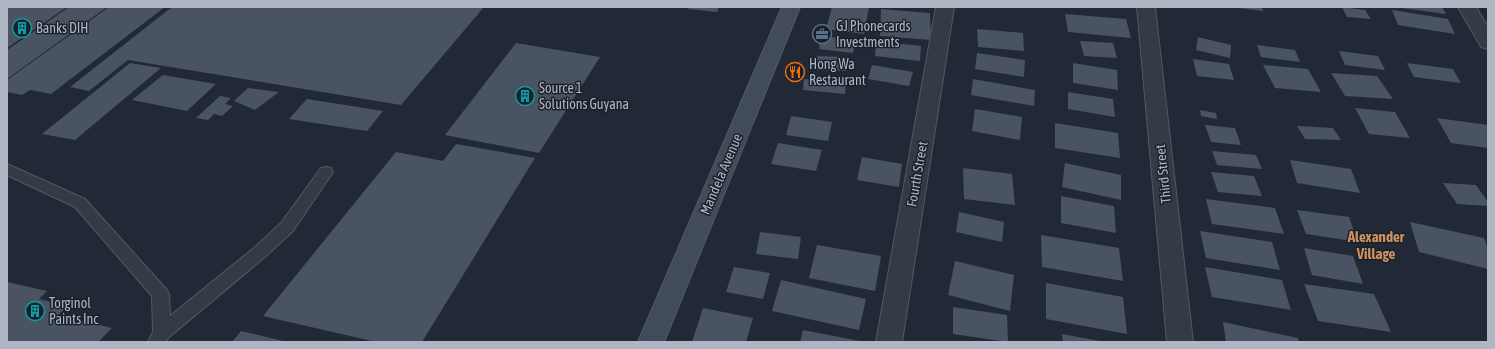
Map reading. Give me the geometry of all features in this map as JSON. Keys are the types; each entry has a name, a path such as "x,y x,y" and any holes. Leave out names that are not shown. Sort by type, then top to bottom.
{"main road":[{"name":"Mandela Avenue","path":"651,342 791,7"}],"street":[{"name":"Fourth Street","path":"889,342 945,7"},
{"name":"Third Street","path":"1146,7 1180,342"},
{"path":"1467,7 1488,43"}],"lane":[{"path":"7,169 80,203 160,294 160,337"},
{"path":"160,337 260,252 287,227 326,172"}],"building":[{"name":"Banks DIH","path":"7,7 67,7 7,48"},
{"path":"69,7 107,7 7,79 7,50"},
{"path":"109,7 165,7 51,94 30,90 22,95 7,92 7,80"},
{"path":"172,7 484,7 401,105 128,60 89,91 70,87"},
{"path":"690,7 719,7 717,12 688,9"},
{"path":"832,7 869,7 864,34 826,29"},
{"path":"1262,7 1263,11 1239,8"},
{"path":"1342,7 1365,10 1371,19 1347,17"},
{"path":"1442,7 1446,14 1401,8"},
{"path":"881,9 930,13 931,40 880,36"},
{"path":"1392,10 1448,19 1455,34 1398,25"},
{"path":"1065,14 1126,19 1131,38 1068,32"},
{"path":"977,29 1023,33 1024,51 978,47"},
{"path":"821,36 856,40 853,53 819,49"},
{"path":"1198,37 1231,45 1230,58 1196,50"},
{"path":"876,41 921,46 920,61 875,56"},
{"path":"1080,41 1113,43 1117,58 1084,56"},
{"name":"Source 1 Solutions Guyana","path":"516,43 600,57 539,153 445,135"},
{"path":"1257,45 1295,50 1300,62 1261,57"},
{"path":"1339,51 1378,56 1385,70 1345,65"},
{"path":"977,53 1025,60 1024,77 975,69"},
{"path":"817,56 847,57 847,71 817,70"},
{"path":"1193,59 1229,64 1234,80 1197,76"},
{"path":"130,63 161,68 75,140 42,134"},
{"path":"1073,63 1117,70 1118,90 1073,83"},
{"path":"1407,63 1453,69 1461,83 1414,77"},
{"path":"872,65 913,72 909,86 868,79"},
{"path":"1263,65 1308,69 1321,92 1275,88"},
{"path":"1331,73 1377,76 1393,99 1345,96"},
{"path":"163,75 216,84 187,111 132,100"},
{"path":"804,79 846,83 845,94 803,90"},
{"path":"973,79 1035,90 1034,106 971,95"},
{"path":"248,88 279,92 255,110 234,101"},
{"path":"1068,92 1113,99 1115,117 1068,109"},
{"path":"220,96 231,98 225,104 233,106 222,116 214,114 208,120 196,118"},
{"path":"307,99 383,111 367,131 289,119"},
{"path":"1355,108 1395,112 1410,138 1369,134"},
{"path":"975,109 1022,117 1020,140 972,131"},
{"path":"1200,110 1216,113 1217,119 1201,116"},
{"path":"791,116 832,122 828,141 786,135"},
{"path":"1437,118 1488,125 1488,148 1451,143"},
{"path":"1055,123 1118,133 1120,158 1055,148"},
{"path":"1205,125 1235,128 1241,145 1211,142"},
{"path":"1297,126 1333,128 1341,140 1305,139"},
{"path":"778,143 822,150 816,171 771,164"},
{"path":"456,144 535,158 422,342 376,342 263,316 396,152 443,161"},
{"path":"1212,151 1256,155 1262,169 1217,165"},
{"path":"862,157 902,164 899,187 857,180"},
{"path":"1290,160 1351,169 1360,193 1297,183"},
{"path":"1065,163 1121,175 1121,200 1062,187"},
{"path":"963,168 1012,174 1015,205 964,199"},
{"path":"1211,172 1254,176 1262,196 1218,192"},
{"path":"1443,183 1476,185 1488,202 1488,206 1457,204"},
{"path":"1061,196 1114,206 1116,233 1061,223"},
{"path":"1206,199 1275,208 1284,234 1212,224"},
{"path":"1297,210 1349,217 1358,242 1306,234"},
{"path":"959,212 1004,222 1002,242 956,232"},
{"path":"1410,222 1484,238 1488,250 1488,269 1419,252"},
{"path":"1200,231 1272,242 1280,270 1206,258"},
{"path":"760,232 801,237 798,259 756,254"},
{"path":"1041,235 1119,248 1123,281 1042,267"},
{"path":"817,245 881,256 875,291 809,278"},
{"path":"1304,248 1353,256 1363,284 1312,275"},
{"path":"955,261 1014,275 1010,311 948,295"},
{"path":"734,267 770,273 763,299 726,292"},
{"path":"1205,267 1282,280 1291,310 1212,297"},
{"path":"781,280 866,299 859,330 772,311"},
{"name":"Torginol Paints Inc","path":"7,282 47,291 39,299 68,306 58,315 112,328 98,342 7,342"},
{"path":"1046,283 1123,297 1127,334 1046,319"},
{"path":"1304,284 1374,294 1391,332 1318,321"},
{"path":"953,307 1007,315 1008,342 953,334"},
{"path":"703,308 753,318 746,342 692,342"},
{"path":"1223,322 1298,338 1299,342 1226,342"},
{"path":"803,330 860,341 860,342 800,342"},
{"path":"241,331 283,341 283,342 232,342"},
{"path":"1062,334 1100,341 1100,342 1063,342"}],"place":[{"name":"Banks DIH","path":"22,28"},
{"name":"GJ Phonecards Investments","path":"822,34"},
{"name":"Hong Wa Restaurant","path":"795,72"},
{"name":"Source 1 Solutions Guyana","path":"525,96"},
{"name":"Torginol Paints Inc","path":"35,311"}],"district":[{"name":"Alexander Village","path":"1376,244"}]}
